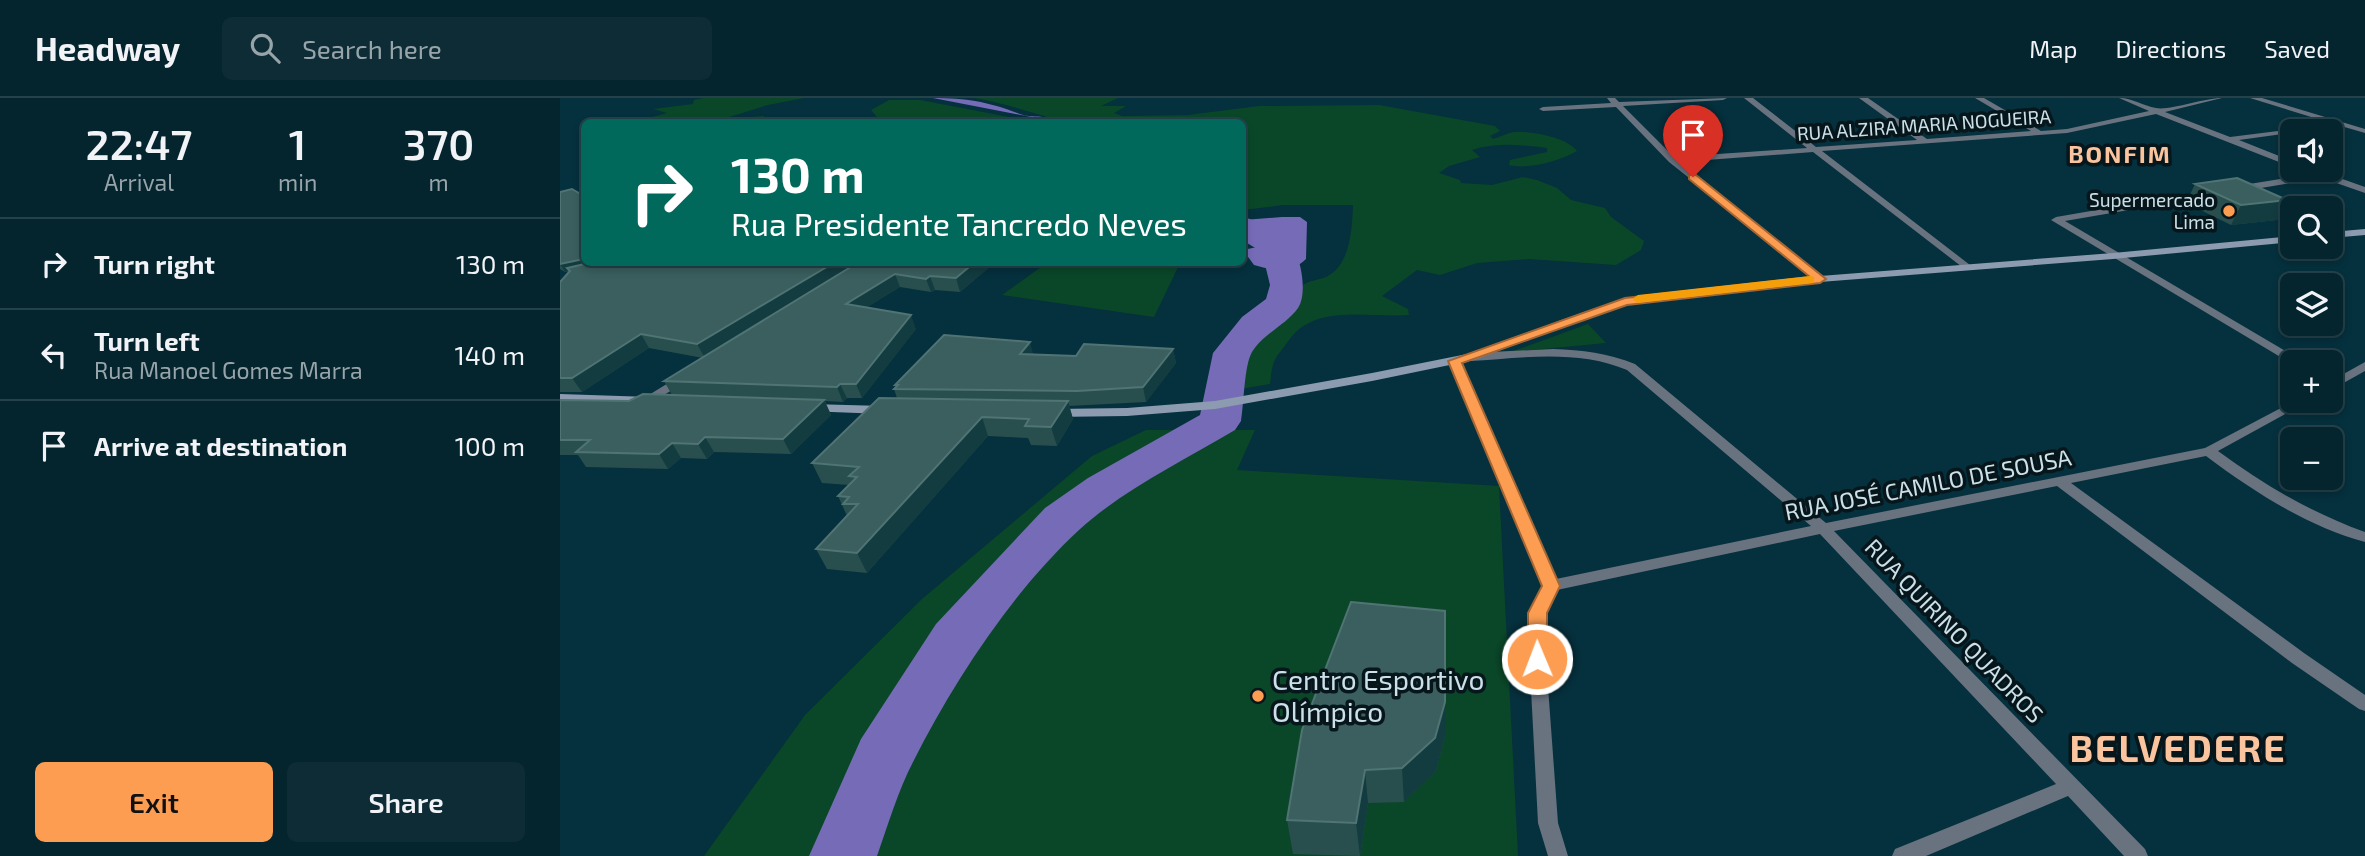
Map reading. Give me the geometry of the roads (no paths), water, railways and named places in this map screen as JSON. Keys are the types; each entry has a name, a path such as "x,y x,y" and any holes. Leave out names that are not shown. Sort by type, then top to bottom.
{"main road":[{"path":"2343,234 2365,232"},
{"path":"1046,412 1163,410 1273,395 1462,359 1625,302 1820,279 2280,240"},
{"path":"560,398 671,402"},
{"path":"790,407 896,410"}],"street":[{"path":"1542,109 1613,102 1723,98"},
{"path":"1748,98 1966,267"},
{"path":"1863,98 1926,142"},
{"path":"1979,98 2040,133"},
{"path":"2123,98 2280,160"},
{"name":"RUA ALZIRA MARIA NOGUEIRA","path":"1672,160 2088,128 2218,98"},
{"path":"2254,98 2365,131"},
{"path":"1613,102 1672,160 1820,279"},
{"path":"2227,140 2280,134"},
{"path":"2227,191 2280,182"},
{"path":"2342,182 2365,190"},
{"path":"2213,193 2059,219 2057,222 2280,352"},
{"name":"RUA QUIRINO QUADROS","path":"1462,359 1583,355 1618,360 1631,367 1823,528 2138,856"},
{"path":"1462,359 1551,586 1538,613 1536,632 1548,823 1559,856"},
{"path":"2343,377 2365,366"},
{"path":"645,401 692,373"},
{"name":"RUA JOSÉ CAMILO DE SOUSA","path":"1551,586 1823,528 2209,451 2280,413"},
{"path":"2209,451 2258,488 2365,537"},
{"path":"2061,482 2298,658 2365,704"},
{"path":"1902,856 2072,786"}],"waterway":[{"path":"843,856 883,757 955,638 1019,564 1062,519 1104,488 1220,421 1232,353 1255,325 1283,304 1287,285 1277,247 1246,228"}],"place":[{"name":"Supermercado Lima","path":"2229,211"},
{"name":"Centro Esportivo Olímpico","path":"1258,696"}],"district":[{"name":"BONFIM","path":"2120,155"},
{"name":"BELVEDERE","path":"2178,749"}]}
